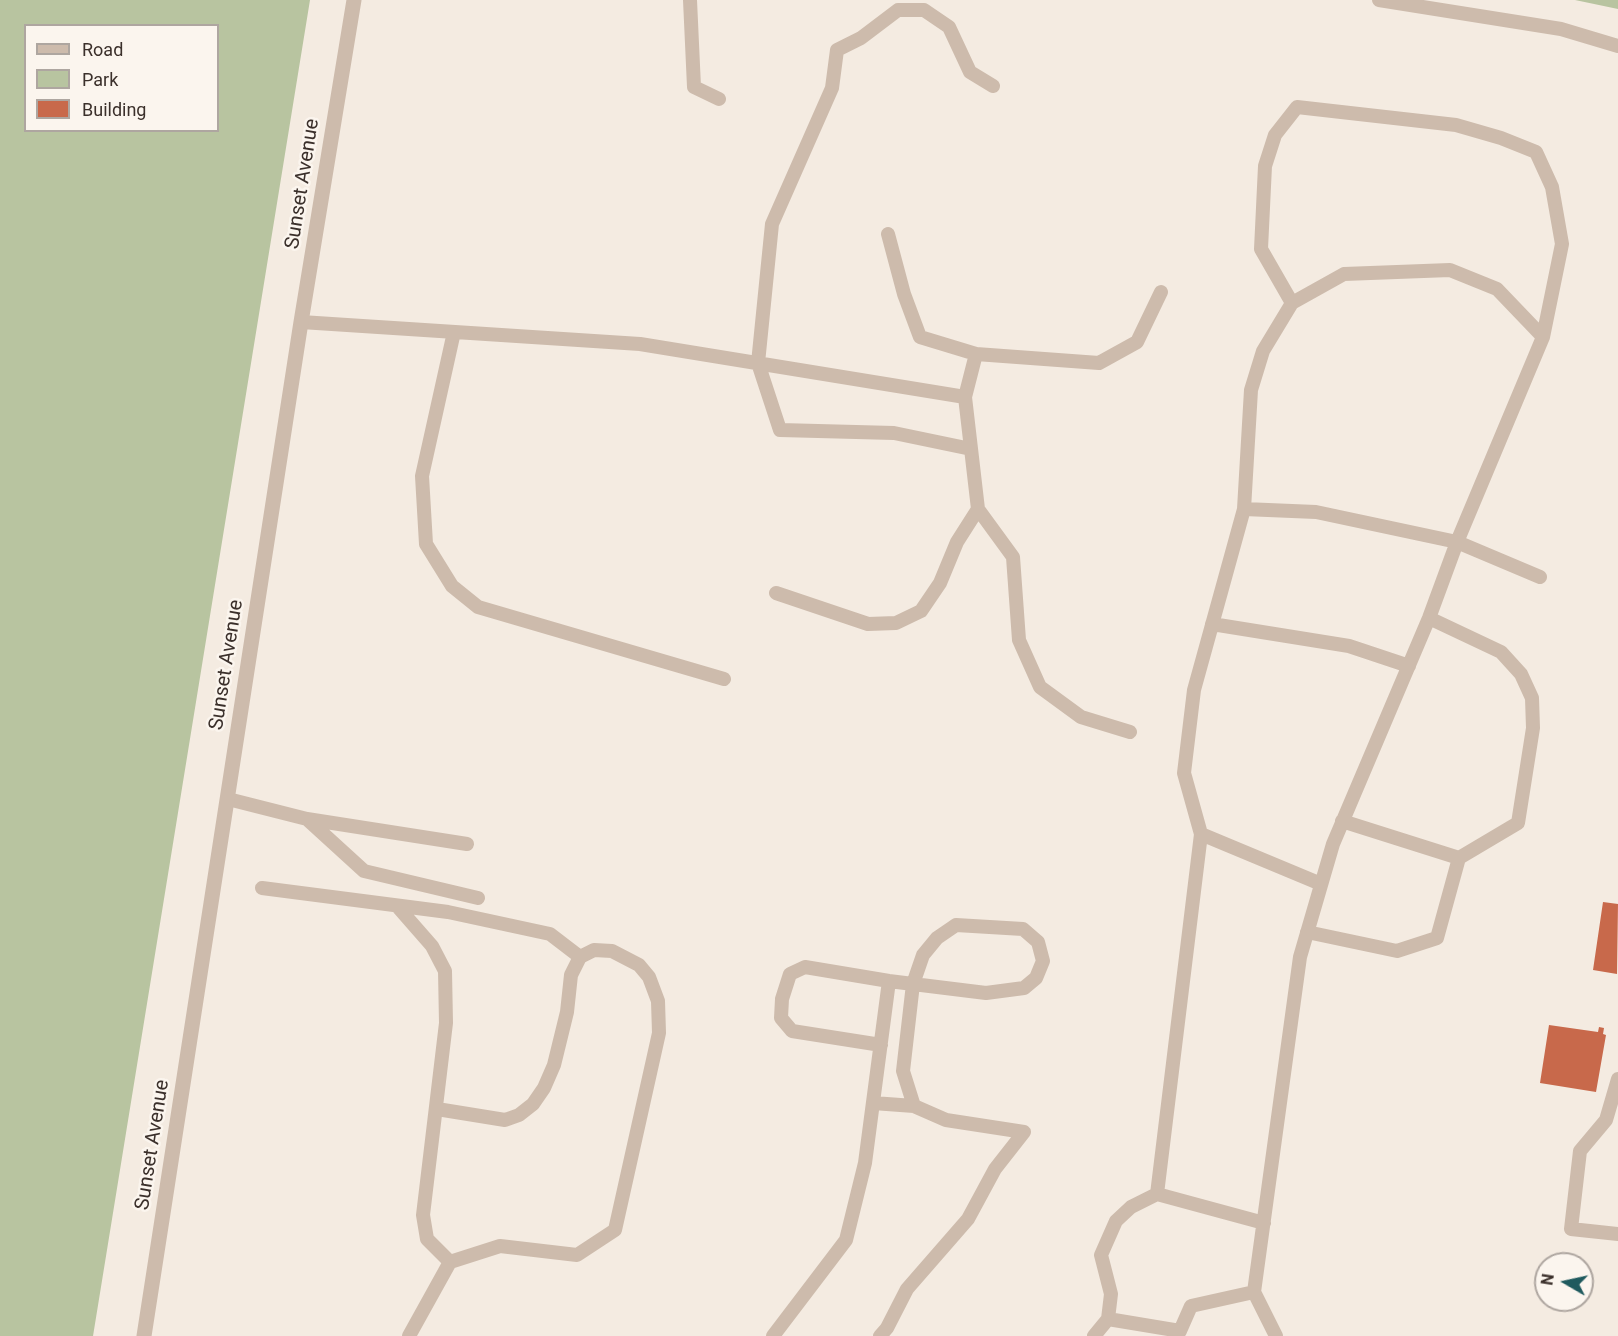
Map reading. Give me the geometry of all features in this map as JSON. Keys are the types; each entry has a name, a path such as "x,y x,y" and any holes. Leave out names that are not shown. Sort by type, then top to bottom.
{"street":[{"name":"Sunset Avenue","path":"144,1336 301,322 354,0"}],"lane":[{"path":"690,0 694,87 719,99"},
{"path":"1379,0 1562,29 1618,46"},
{"path":"971,449 894,433 780,429 758,363 772,224 832,88 837,50 861,38 898,10 924,10 949,27 970,72 993,86"},
{"path":"1276,1336 1254,1292 1300,957 1333,844 1342,821 1429,618 1457,542 1543,337 1562,244 1552,187 1536,153 1501,138 1456,125 1297,107 1275,135 1265,166 1261,249 1292,303"},
{"path":"888,234 904,294 920,337 976,354 1099,363 1137,342 1161,292"},
{"path":"1157,1194 1201,834 1184,773 1194,690 1244,509 1251,390 1263,351 1292,303 1344,274 1450,270 1497,289 1543,337"},
{"path":"301,322 640,344 965,397"},
{"path":"454,332 422,476 426,544 452,586 478,607 724,679"},
{"path":"976,354 965,397 978,509 1013,557 1019,639 1040,687 1081,717 1130,732"},
{"path":"776,593 868,624 896,623 921,611 940,583 957,542 978,509"},
{"path":"1244,509 1316,512 1457,542 1540,577"},
{"path":"1307,933 1397,951 1437,938 1459,858 1518,823 1533,728 1532,698 1521,674 1501,652 1429,618"},
{"path":"1212,624 1349,646 1408,666"},
{"path":"228,799 307,819 467,843"},
{"path":"307,819 364,871 478,898"},
{"path":"1342,821 1459,858"},
{"path":"1201,834 1321,884"},
{"path":"262,888 448,912 550,934 580,957"},
{"path":"397,906 432,946 445,971 446,1023 423,1215 427,1239 450,1262"},
{"path":"880,1045 792,1031 781,1018 782,999 790,974 805,967 889,981 912,984 986,993 1024,988 1036,978 1043,961 1038,942 1023,929 956,925 937,938 923,955 912,984 903,1071 914,1106"},
{"path":"409,1336 450,1262 500,1246 577,1255 615,1230 659,1034 658,1001 649,977 639,965 612,951 594,950 580,957 571,975 567,1012 554,1065 544,1088 532,1104 519,1115 505,1120 437,1109"},
{"path":"773,1336 846,1240 865,1163 889,981"},
{"path":"1618,1080 1606,1120 1580,1151 1571,1229 1618,1234"},
{"path":"873,1103 914,1106 946,1120 1024,1132 995,1169 968,1219 907,1289 887,1328 880,1336"},
{"path":"1094,1336 1108,1319 1111,1294 1101,1256 1116,1221 1131,1207 1157,1194 1264,1223"},
{"path":"1108,1319 1179,1334 1191,1306 1254,1292"}],"green space":[{"path":"0,0 310,0 93,1336 0,1336"},
{"path":"1575,0 1618,0 1618,9"}],"building":[{"path":"1603,902 1618,904 1617,974 1593,970"},
{"path":"1549,1025 1598,1032 1599,1027 1604,1028 1603,1034 1606,1035 1596,1092 1540,1083"}]}
